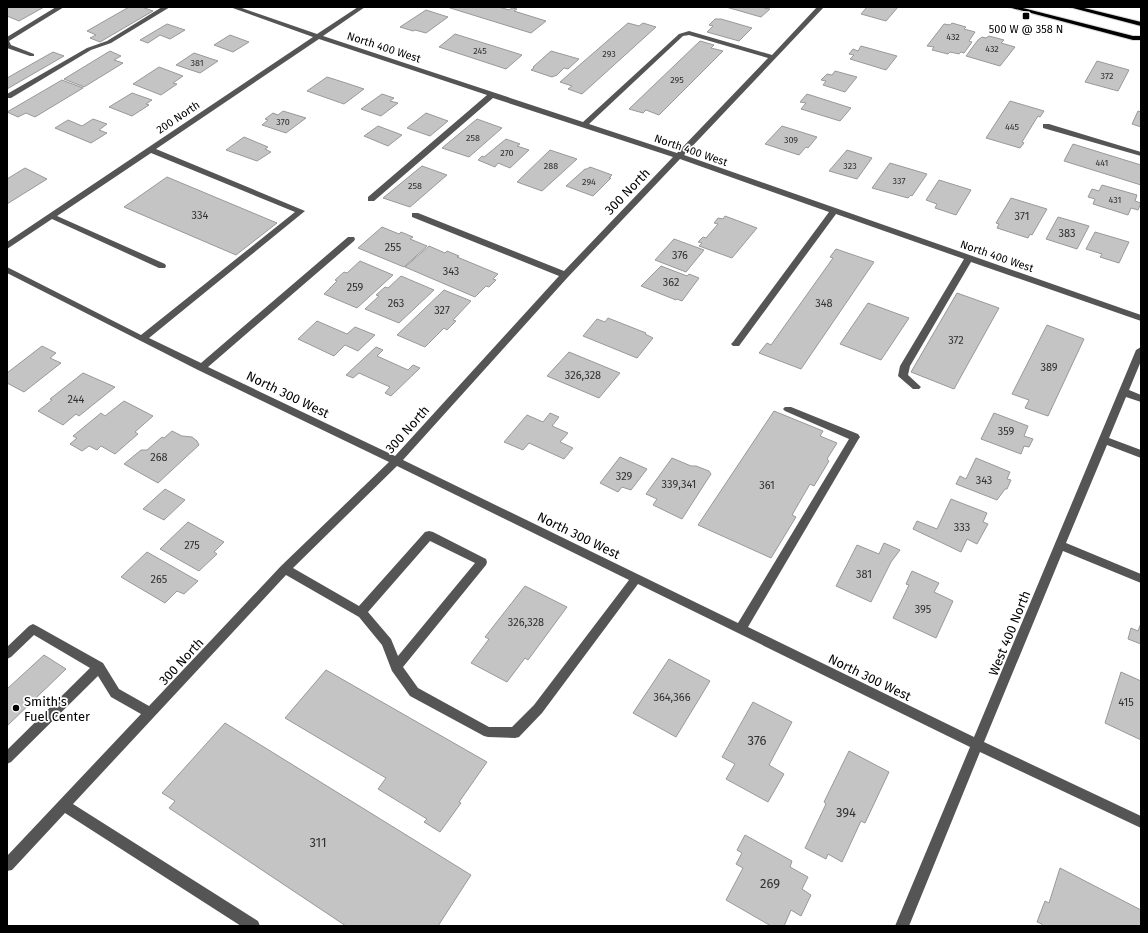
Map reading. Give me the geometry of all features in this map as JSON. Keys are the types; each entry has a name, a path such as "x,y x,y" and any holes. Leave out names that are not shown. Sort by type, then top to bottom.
{"main road":[{"path":"1011,7 1133,38 1141,38"},
{"path":"1072,7 1141,24"}],"street":[{"path":"32,55 9,46 7,41 61,7"},
{"path":"8,96 89,49 109,42 167,7"},
{"name":"North 400 West","path":"233,7 318,37 678,156 1141,318"},
{"name":"200 North","path":"7,246 362,7"},
{"name":"300 North","path":"7,865 286,569 396,461 565,275 821,7"},
{"path":"584,125 682,35 689,33 772,57"},
{"path":"371,199 492,95"},
{"path":"1046,126 1141,154"},
{"path":"142,339 301,211 149,149"},
{"path":"736,344 834,211"},
{"path":"415,215 565,275"},
{"path":"51,216 162,266"},
{"path":"201,368 351,239"},
{"path":"916,387 903,376 905,366 969,258"},
{"name":"North 300 West","path":"7,270 201,368 396,461 978,745 1141,822"},
{"name":"West 400 North","path":"902,926 1141,350"},
{"path":"1124,392 1141,399"},
{"path":"740,630 855,437 788,409"},
{"path":"1104,440 1141,454"},
{"path":"360,613 429,534 482,562 396,667"},
{"path":"1060,545 1141,579"},
{"path":"286,569 363,614 387,642 396,667 414,692 488,732 515,733 538,709 636,579"},
{"path":"7,654 33,629 100,666 115,693 151,713"},
{"path":"7,758 100,666"},
{"path":"64,805 253,926"}],"building":[{"path":"7,7 44,7 19,21 7,16"},
{"path":"129,7 142,7 153,11 100,42 90,38 96,35 87,31"},
{"path":"447,7 499,7 509,10 512,8 517,9 514,11 546,21 531,33"},
{"path":"726,7 765,7 764,8 770,9 761,17"},
{"path":"867,7 898,7 886,21 861,14"},
{"path":"426,10 448,17 426,33 400,27"},
{"path":"715,19 721,19 752,28 739,41 707,32 713,26 709,25"},
{"path":"628,23 639,26 643,23 656,27 582,94 568,89 572,86 560,82"},
{"path":"952,23 966,27 964,29 975,32 969,41 972,42 964,53 961,52 959,54 950,52 948,54 932,50 934,47 927,46 944,24 950,25"},
{"path":"167,24 185,30 170,39 160,35 148,43 140,40"},
{"path":"455,34 522,55 506,69 439,47"},
{"path":"230,35 249,42 233,52 214,45"},
{"path":"989,36 1004,40 1001,43 1015,47 1000,66 966,56 978,40 982,37 986,38"},
{"path":"700,41 714,45 711,48 723,51 659,115 646,110 643,113 629,109"},
{"path":"861,46 897,56 886,70 850,59 854,55 849,54 853,49 858,51"},
{"path":"110,51 121,56 114,60 123,63 84,87 64,79"},
{"path":"551,51 579,59 568,69 564,68 557,75 552,77 531,70"},
{"path":"53,52 64,56 7,89 7,78"},
{"path":"194,53 218,61 200,73 176,65"},
{"path":"1097,61 1129,70 1118,91 1085,82"},
{"path":"159,67 183,76 173,83 177,84 161,95 133,84"},
{"path":"835,71 857,77 845,92 823,85 826,81 821,80 827,74 832,75"},
{"path":"327,77 364,89 344,104 307,91"},
{"path":"62,80 83,88 35,117 26,113 18,117 7,112"},
{"path":"132,93 152,100 146,104 149,105 132,116 109,107"},
{"path":"382,94 394,98 390,101 398,103 381,116 361,109"},
{"path":"807,94 851,108 840,121 801,109 806,103 800,102"},
{"path":"1010,101 1044,111 1040,117 1038,116 1020,148 986,138"},
{"path":"283,111 306,118 286,133 262,125 268,120 265,119 273,113 278,115"},
{"path":"1138,111 1141,112 1141,127 1132,124"},
{"path":"426,113 448,121 430,136 407,128"},
{"path":"93,119 107,124 99,130 107,133 91,143 55,128 68,120 82,126"},
{"path":"477,119 502,128 469,157 442,148"},
{"path":"378,126 402,135 388,146 364,136"},
{"path":"782,126 817,137 808,148 806,147 799,155 765,144"},
{"path":"244,137 268,147 265,149 271,152 257,161 226,150"},
{"path":"506,139 520,144 517,146 529,150 510,168 498,163 495,167 478,160 482,156 484,157"},
{"path":"1073,144 1141,165 1141,185 1064,161"},
{"path":"550,150 577,159 542,191 517,182"},
{"path":"847,150 872,158 857,179 829,171"},
{"path":"890,163 927,174 912,196 911,195 908,198 872,188"},
{"path":"422,166 447,175 410,207 383,198"},
{"path":"590,167 612,175 609,178 611,178 593,196 566,186 585,169"},
{"path":"25,168 47,179 7,204 7,179"},
{"path":"167,177 277,223 236,255 124,207"},
{"path":"939,180 971,190 956,215 935,208 937,204 926,200"},
{"path":"1102,185 1137,195 1135,201 1141,203 1138,210 1131,208 1128,215 1093,204 1095,199 1088,197 1092,189 1099,191"},
{"path":"1011,198 1047,209 1032,235 1030,234 1028,238 997,228 999,224 996,223"},
{"path":"725,216 757,228 732,258 699,246 702,243 698,242 703,237 706,238 718,224 714,223 718,218 723,219"},
{"path":"1058,217 1089,226 1077,249 1046,239"},
{"path":"382,227 399,234 401,232 413,237 410,239 427,246 404,267 358,248"},
{"path":"1095,232 1129,242 1119,263 1100,257 1102,254 1086,249"},
{"path":"674,239 704,250 686,272 655,260"},
{"path":"429,246 445,253 447,251 459,256 457,257 498,274 493,279 496,280 489,287 486,286 475,297 405,267"},
{"path":"836,249 874,262 801,369 759,353 767,343 771,345 833,258 830,257"},
{"path":"360,261 393,275 357,308 324,294 337,281 335,280 344,272 347,273"},
{"path":"661,266 687,276 689,274 699,278 682,301 641,286"},
{"path":"401,276 434,290 399,323 365,309 379,296 376,295 385,287 388,288"},
{"path":"444,290 471,301 453,320 456,321 447,330 444,328 425,347 397,335"},
{"path":"957,293 999,308 954,389 911,372"},
{"path":"868,303 909,318 881,360 840,344"},
{"path":"608,318 646,333 645,334 653,338 637,358 583,336 597,319 605,322"},
{"path":"317,321 347,334 355,327 375,335 358,351 345,345 334,356 298,339"},
{"path":"1047,325 1084,339 1048,416 1025,408 1029,400 1012,394"},
{"path":"42,346 56,353 50,358 61,363 24,392 7,383 7,373"},
{"path":"376,347 383,350 377,356 408,370 413,365 420,368 391,396 385,393 390,387 359,373 353,378 346,375"},
{"path":"569,352 620,373 599,398 547,376"},
{"path":"83,373 115,387 79,416 76,414 63,425 38,411 52,400 50,399"},
{"path":"124,401 153,416 135,432 138,434 115,454 101,446 97,450 89,446 82,451 70,444 77,438 73,436 101,413 105,416"},
{"path":"774,411 823,431 820,436 837,443 827,459 829,461 814,486 810,484 792,515 796,517 771,558 698,525"},
{"path":"550,413 559,417 552,426 568,433 560,442 573,448 564,459 529,443 523,450 504,442 527,415 543,422"},
{"path":"994,413 1028,426 1024,436 1033,439 1029,447 1024,446 1021,454 981,439"},
{"path":"172,431 182,436 192,437 199,445 158,483 124,464 141,450 147,450 162,437 164,438"},
{"path":"620,457 647,469 631,490 622,487 618,492 600,483"},
{"path":"672,458 691,466 696,466 709,471 711,474 682,519 653,505 657,499 646,494"},
{"path":"976,458 1010,472 1007,479 1011,480 1007,489 1005,489 997,500 956,484 960,476 966,479"},
{"path":"165,489 185,500 164,520 143,509"},
{"path":"951,499 987,513 983,522 988,524 977,544 967,539 961,552 913,529 917,521 937,529"},
{"path":"188,522 224,542 214,552 217,554 199,571 160,549"},
{"path":"884,543 900,550 891,562 871,602 836,586 857,545 879,554"},
{"path":"147,552 198,581 184,594 177,591 165,603 121,577"},
{"path":"912,571 939,583 934,592 953,601 936,638 893,618 909,585 906,584"},
{"path":"525,586 567,607 528,660 525,658 507,682 471,663 489,639 485,637"},
{"path":"1141,623 1141,644 1128,639 1131,628 1138,631"},
{"name":"Smith's Fuel Center","path":"44,655 66,669 7,726 7,689"},
{"path":"669,659 710,681 676,737 633,713"},
{"path":"326,670 487,762 459,802 461,803 440,832 424,822 427,819 378,789 386,778 285,718"},
{"path":"1121,672 1141,681 1141,740 1105,723"},
{"path":"753,702 792,722 769,765 784,774 768,802 726,779 735,764 722,757"},
{"path":"225,723 471,875 438,926 346,926 169,808 175,801 162,793"},
{"path":"849,751 889,772 865,823 861,821 842,862 828,854 826,859 805,848 826,804 824,802"},
{"path":"745,835 792,861 790,867 808,877 802,889 811,895 801,916 791,910 784,926 771,926 726,900 743,868 736,864 742,853 737,850"},
{"path":"1060,868 1141,910 1141,926 1041,926 1042,924 1037,922 1045,901 1049,903"}],"place":[{"name":"500 W @ 358 N","path":"1026,16"},
{"name":"Smith's Fuel Center","path":"16,708"}]}
